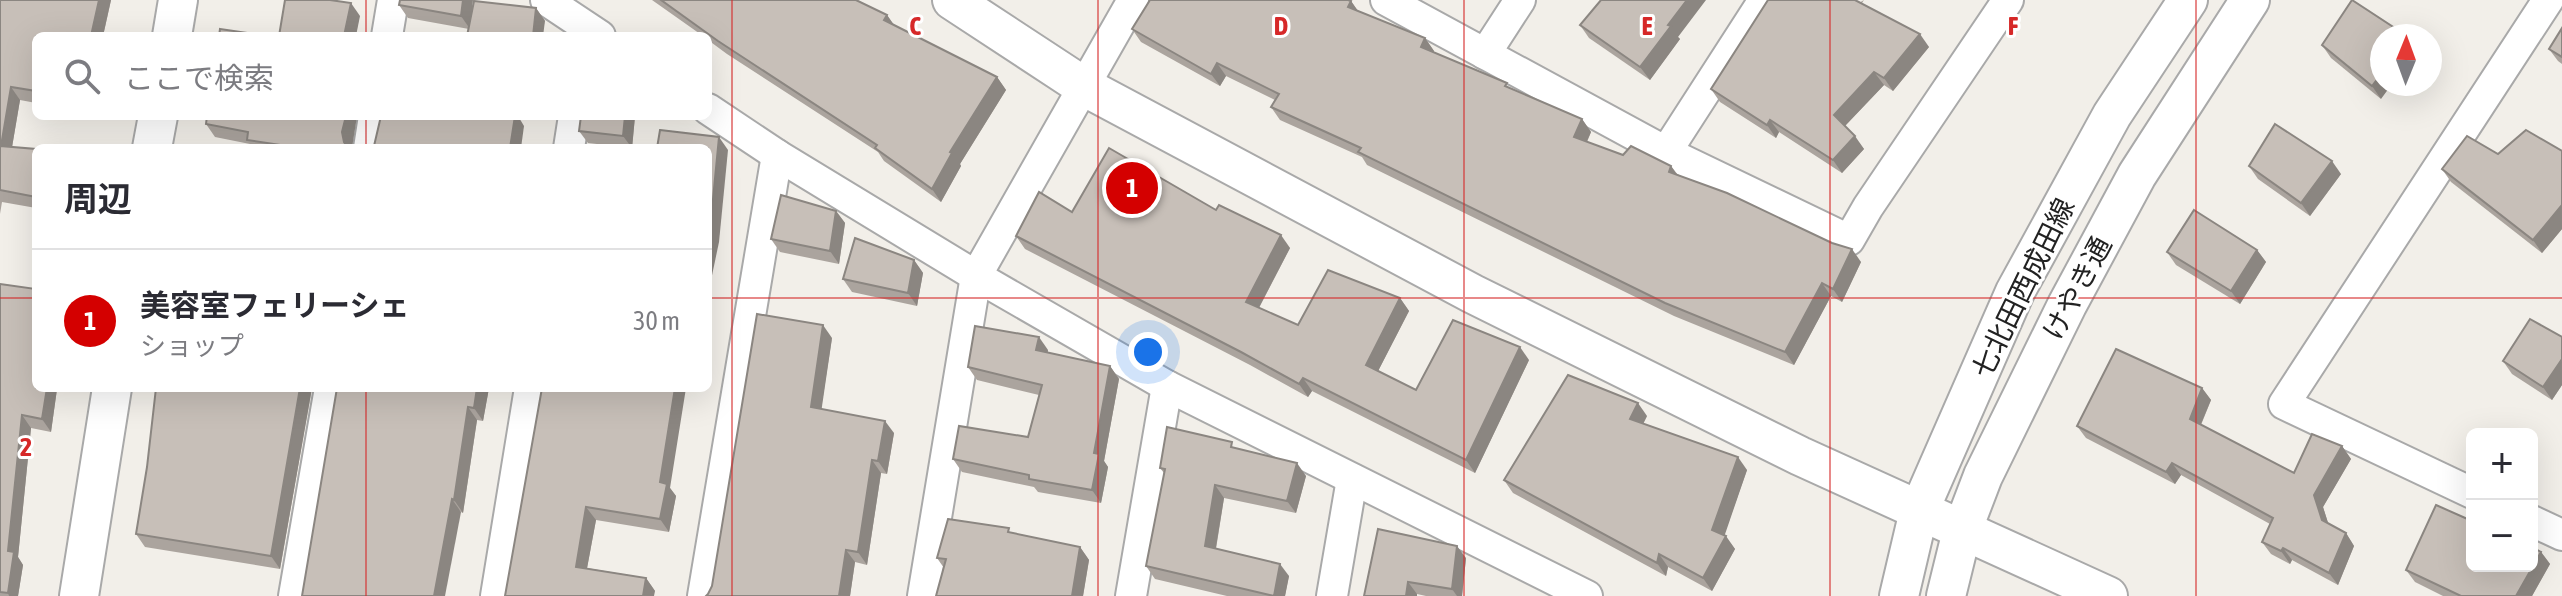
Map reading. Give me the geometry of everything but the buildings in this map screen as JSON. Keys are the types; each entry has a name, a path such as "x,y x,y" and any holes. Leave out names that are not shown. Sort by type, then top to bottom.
{"street":[{"path":"173,32 178,0"},
{"path":"388,32 393,0"},
{"path":"546,0 591,32"},
{"path":"952,0 1083,86 1473,294 1800,456 2108,596"},
{"path":"923,596 976,276 1133,0"},
{"path":"1386,0 1666,152 1849,240 2008,0"},
{"path":"1485,54 1520,0"},
{"path":"1666,152 1764,0"},
{"name":"七北田西成田線","path":"1899,596 1919,511 2015,292 2112,115 2188,0"},
{"name":"けやき通","path":"1946,596 1962,531 1983,476 2067,305 2137,175 2250,0"},
{"path":"2466,490 2284,404 2548,0"},
{"path":"712,112 777,155 976,276 1167,386 1352,479 1538,585 1587,596"},
{"path":"153,144 157,120"},
{"path":"370,144 373,120"},
{"path":"570,144 573,120"},
{"path":"703,596 777,155"},
{"path":"1131,596 1167,386"},
{"path":"79,596 111,392"},
{"path":"294,596 329,392"},
{"path":"496,596 529,392"},
{"path":"1332,596 1352,479"},
{"path":"2538,524 2562,535"}],"place":[{"name":"美容室フェリーシェ","path":"1132,188"}]}
